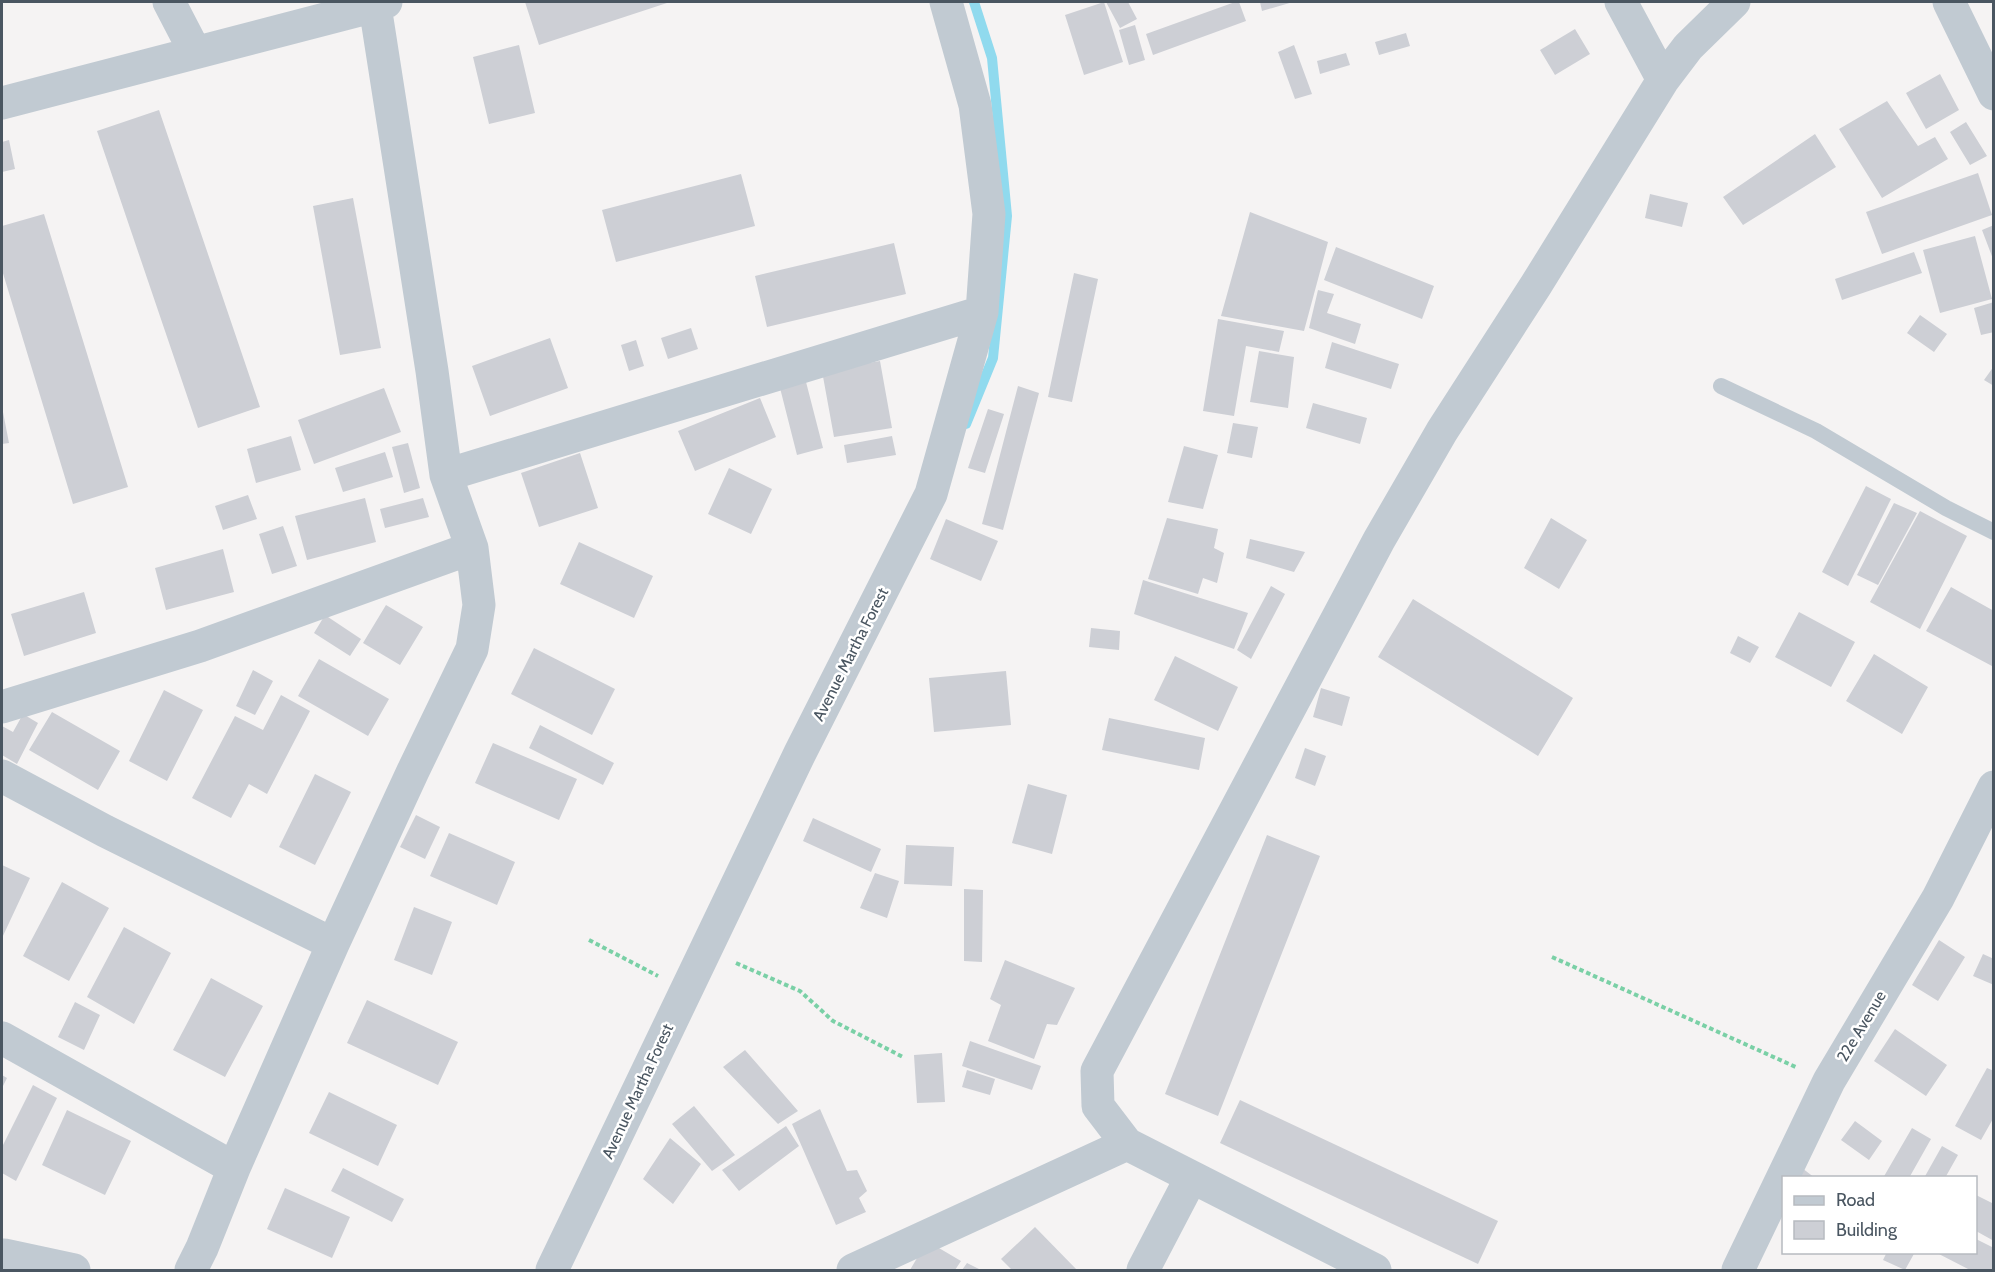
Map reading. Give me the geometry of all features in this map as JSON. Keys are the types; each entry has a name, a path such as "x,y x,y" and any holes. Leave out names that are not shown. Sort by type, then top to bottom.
{"street":[{"path":"169,2 195,52"},
{"name":"Avenue Martha Forest","path":"552,1270 800,753 931,494 982,312 989,214 975,105 946,2"},
{"path":"1621,2 1664,80"},
{"path":"1376,1270 1127,1144 1098,1106 1097,1071 1379,540 1442,431 1664,80 1688,47 1734,2"},
{"path":"1949,2 1994,94"},
{"path":"2,103 380,4 446,474 472,548 479,605 472,649 412,771 333,944 191,1270"},
{"path":"446,474 982,312"},
{"path":"2,707 200,646 472,548"},
{"path":"2,777 333,944"},
{"name":"22e Avenue","path":"1784,1176 1829,1082 1938,898 1994,787"},
{"path":"2,1038 234,1168"},
{"path":"853,1270 1127,1144"},
{"path":"1143,1270 1191,1178"},
{"name":"22e Avenue","path":"1738,1270 1782,1179"},
{"path":"2,1257 4,1255 74,1270"}],"lane":[{"path":"1721,386 1816,431 1946,508 1994,532"}],"path":[{"path":"589,940 685,990"},
{"path":"1552,957 1829,1082"},
{"path":"743,967 800,991 833,1021 903,1057"}],"building":[{"path":"525,2 670,2 539,45"},
{"path":"1104,2 1123,62 1084,75 1065,15"},
{"path":"1106,2 1128,2 1137,19 1120,28"},
{"path":"1239,2 1246,21 1153,55 1146,34"},
{"path":"1260,2 1293,2 1262,11"},
{"path":"1135,25 1145,60 1129,65 1119,30"},
{"path":"1575,29 1590,54 1555,75 1540,50"},
{"path":"1406,33 1410,46 1379,55 1375,42"},
{"path":"519,45 535,113 489,124 473,57"},
{"path":"1294,45 1312,94 1295,99 1278,52"},
{"path":"1346,53 1350,65 1320,74 1317,61"},
{"path":"1940,74 1959,110 1926,129 1906,93"},
{"path":"1887,101 1918,146 1935,137 1948,159 1882,198 1839,129"},
{"path":"159,110 260,407 198,428 97,131"},
{"path":"1966,122 1987,156 1970,165 1950,132"},
{"path":"1815,134 1836,167 1743,225 1723,197"},
{"path":"9,140 15,169 2,172 2,142"},
{"path":"1978,173 1992,215 1882,254 1866,212"},
{"path":"741,174 755,226 616,262 602,210"},
{"path":"1650,194 1688,203 1682,227 1645,218"},
{"path":"353,198 381,348 340,355 313,206"},
{"path":"1250,212 1328,242 1304,331 1221,316"},
{"path":"44,214 128,487 73,504 2,270 2,226"},
{"path":"1994,225 1994,259 1993,259 1982,230"},
{"path":"1975,236 1992,299 1940,313 1923,250"},
{"path":"894,243 906,294 767,327 755,276"},
{"path":"1336,247 1434,286 1422,319 1324,280"},
{"path":"1914,252 1922,273 1842,300 1835,279"},
{"path":"1074,273 1098,279 1072,402 1048,397"},
{"path":"1318,290 1334,294 1327,313 1361,324 1355,344 1309,328"},
{"path":"1994,302 1994,332 1981,335 1974,308"},
{"path":"1920,315 1947,334 1934,352 1907,333"},
{"path":"1218,319 1284,331 1279,352 1246,346 1234,416 1203,411"},
{"path":"691,328 698,349 668,359 661,338"},
{"path":"550,338 568,388 490,416 472,366"},
{"path":"636,340 644,366 629,371 621,345"},
{"path":"1332,342 1399,364 1391,389 1325,368"},
{"path":"1259,351 1294,357 1288,408 1250,402"},
{"path":"880,361 892,428 834,437 822,371"},
{"path":"1994,366 1994,386 1984,380"},
{"path":"805,378 823,448 797,455 779,384"},
{"path":"1018,386 1039,393 1003,530 982,524"},
{"path":"384,388 401,432 314,464 298,420"},
{"path":"760,398 776,437 695,471 678,431"},
{"path":"1313,403 1367,418 1360,444 1306,428"},
{"path":"988,409 1004,414 985,473 968,468"},
{"path":"2,413 9,443 2,444"},
{"path":"1233,423 1258,427 1252,458 1227,453"},
{"path":"291,436 301,470 256,483 247,449"},
{"path":"892,436 896,455 847,463 844,445"},
{"path":"408,443 420,488 404,493 392,447"},
{"path":"1184,446 1218,455 1203,509 1168,502"},
{"path":"385,452 393,477 343,492 335,468"},
{"path":"580,453 598,508 539,527 521,473"},
{"path":"729,468 772,489 751,534 708,514"},
{"path":"1866,486 1891,499 1848,586 1822,572"},
{"path":"248,495 257,519 223,530 215,506"},
{"path":"365,498 376,542 307,560 295,516"},
{"path":"423,498 429,517 385,528 380,509"},
{"path":"1894,503 1917,513 1878,585 1857,575"},
{"path":"1920,511 1967,536 1920,629 1870,602"},
{"path":"1167,518 1218,529 1214,548 1224,553 1217,583 1203,578 1198,594 1148,579"},
{"path":"1551,518 1587,540 1559,589 1524,568"},
{"path":"946,519 998,541 981,581 930,559"},
{"path":"283,526 297,566 272,574 259,534"},
{"path":"1250,539 1305,552 1294,572 1246,558"},
{"path":"579,542 653,576 634,618 560,584"},
{"path":"223,549 234,592 166,610 155,568"},
{"path":"1143,580 1248,613 1234,649 1134,614"},
{"path":"1271,586 1285,594 1251,659 1237,650"},
{"path":"1951,587 1994,611 1992,666 1926,631"},
{"path":"84,592 96,633 24,656 11,614"},
{"path":"1413,599 1573,698 1538,756 1378,657"},
{"path":"386,605 423,627 400,665 363,643"},
{"path":"1799,612 1855,642 1831,687 1775,657"},
{"path":"325,615 361,639 350,656 314,633"},
{"path":"1091,628 1120,631 1119,650 1089,647"},
{"path":"1738,636 1759,647 1750,663 1730,653"},
{"path":"534,648 615,689 592,735 511,694"},
{"path":"1874,654 1928,687 1902,734 1846,701"},
{"path":"1175,656 1238,687 1218,731 1154,700"},
{"path":"319,659 389,699 368,736 298,696"},
{"path":"253,670 273,681 255,715 236,706"},
{"path":"1006,671 1011,725 934,732 929,678"},
{"path":"1321,688 1350,697 1342,726 1313,717"},
{"path":"164,690 203,710 167,781 129,761"},
{"path":"281,695 310,711 267,794 249,784 231,818 192,798 235,716 263,730"},
{"path":"52,712 120,751 98,790 29,750"},
{"path":"23,714 38,723 17,764 2,755 2,726 13,732"},
{"path":"1109,718 1205,738 1199,770 1102,750"},
{"path":"540,725 614,763 603,785 529,748"},
{"path":"493,743 577,779 559,820 475,783"},
{"path":"1305,748 1326,756 1315,786 1295,778"},
{"path":"315,774 351,792 315,865 279,847"},
{"path":"1028,784 1067,795 1052,854 1012,843"},
{"path":"416,815 440,827 425,859 400,847"},
{"path":"813,818 881,849 871,872 803,841"},
{"path":"449,833 515,862 497,905 430,876"},
{"path":"1267,835 1320,856 1218,1116 1165,1094"},
{"path":"906,845 954,847 952,886 904,884"},
{"path":"2,865 30,878 2,938"},
{"path":"875,873 899,881 887,918 860,908"},
{"path":"62,882 109,908 69,981 23,956"},
{"path":"964,889 983,890 982,962 964,961"},
{"path":"414,907 452,922 432,975 394,960"},
{"path":"124,927 171,953 134,1024 87,997"},
{"path":"1939,940 1965,957 1938,1001 1912,985"},
{"path":"1983,954 1994,959 1994,985 1973,976"},
{"path":"1005,960 1075,988 1057,1025 1047,1024 1034,1059 988,1041 1001,1005 990,999"},
{"path":"211,978 263,1006 225,1077 173,1050"},
{"path":"367,1000 458,1042 438,1085 347,1043"},
{"path":"75,1002 100,1015 84,1050 58,1037"},
{"path":"1895,1029 1947,1065 1926,1096 1874,1061"},
{"path":"970,1041 1041,1066 1032,1090 962,1066"},
{"path":"745,1050 798,1111 778,1124 723,1067"},
{"path":"942,1053 945,1102 917,1103 914,1055"},
{"path":"1987,1068 1994,1071 1994,1117 1981,1140 1955,1126"},
{"path":"967,1070 995,1079 990,1095 962,1087"},
{"path":"2,1075 7,1078 2,1088"},
{"path":"33,1085 57,1098 16,1181 2,1173 2,1147"},
{"path":"329,1092 397,1125 378,1166 309,1133"},
{"path":"1240,1100 1498,1221 1478,1264 1220,1143"},
{"path":"694,1106 735,1155 712,1171 672,1124"},
{"path":"820,1109 847,1171 857,1170 867,1191 859,1198 866,1212 836,1225 792,1124"},
{"path":"67,1110 131,1141 105,1195 42,1165"},
{"path":"1855,1121 1882,1141 1869,1160 1841,1140"},
{"path":"786,1126 799,1146 739,1191 722,1170"},
{"path":"1912,1128 1931,1139 1910,1176 1884,1176"},
{"path":"670,1138 701,1164 673,1204 643,1179"},
{"path":"1942,1146 1958,1155 1946,1176 1925,1176"},
{"path":"343,1168 404,1199 392,1222 331,1191"},
{"path":"1802,1168 1812,1176 1796,1176"},
{"path":"285,1188 350,1217 332,1258 267,1229"},
{"path":"1977,1196 1994,1204 1994,1241 1977,1232"},
{"path":"1035,1227 1077,1270 1012,1270 1001,1259"},
{"path":"1977,1240 1994,1248 1994,1270 1970,1270 1939,1254 1977,1254"},
{"path":"927,1241 961,1261 955,1270 910,1270"},
{"path":"1886,1254 1914,1254 1905,1270 1883,1260"},
{"path":"967,1263 981,1270 962,1270"}],"waterway":[{"path":"966,424 993,358 1007,216 992,58 974,2"}]}
